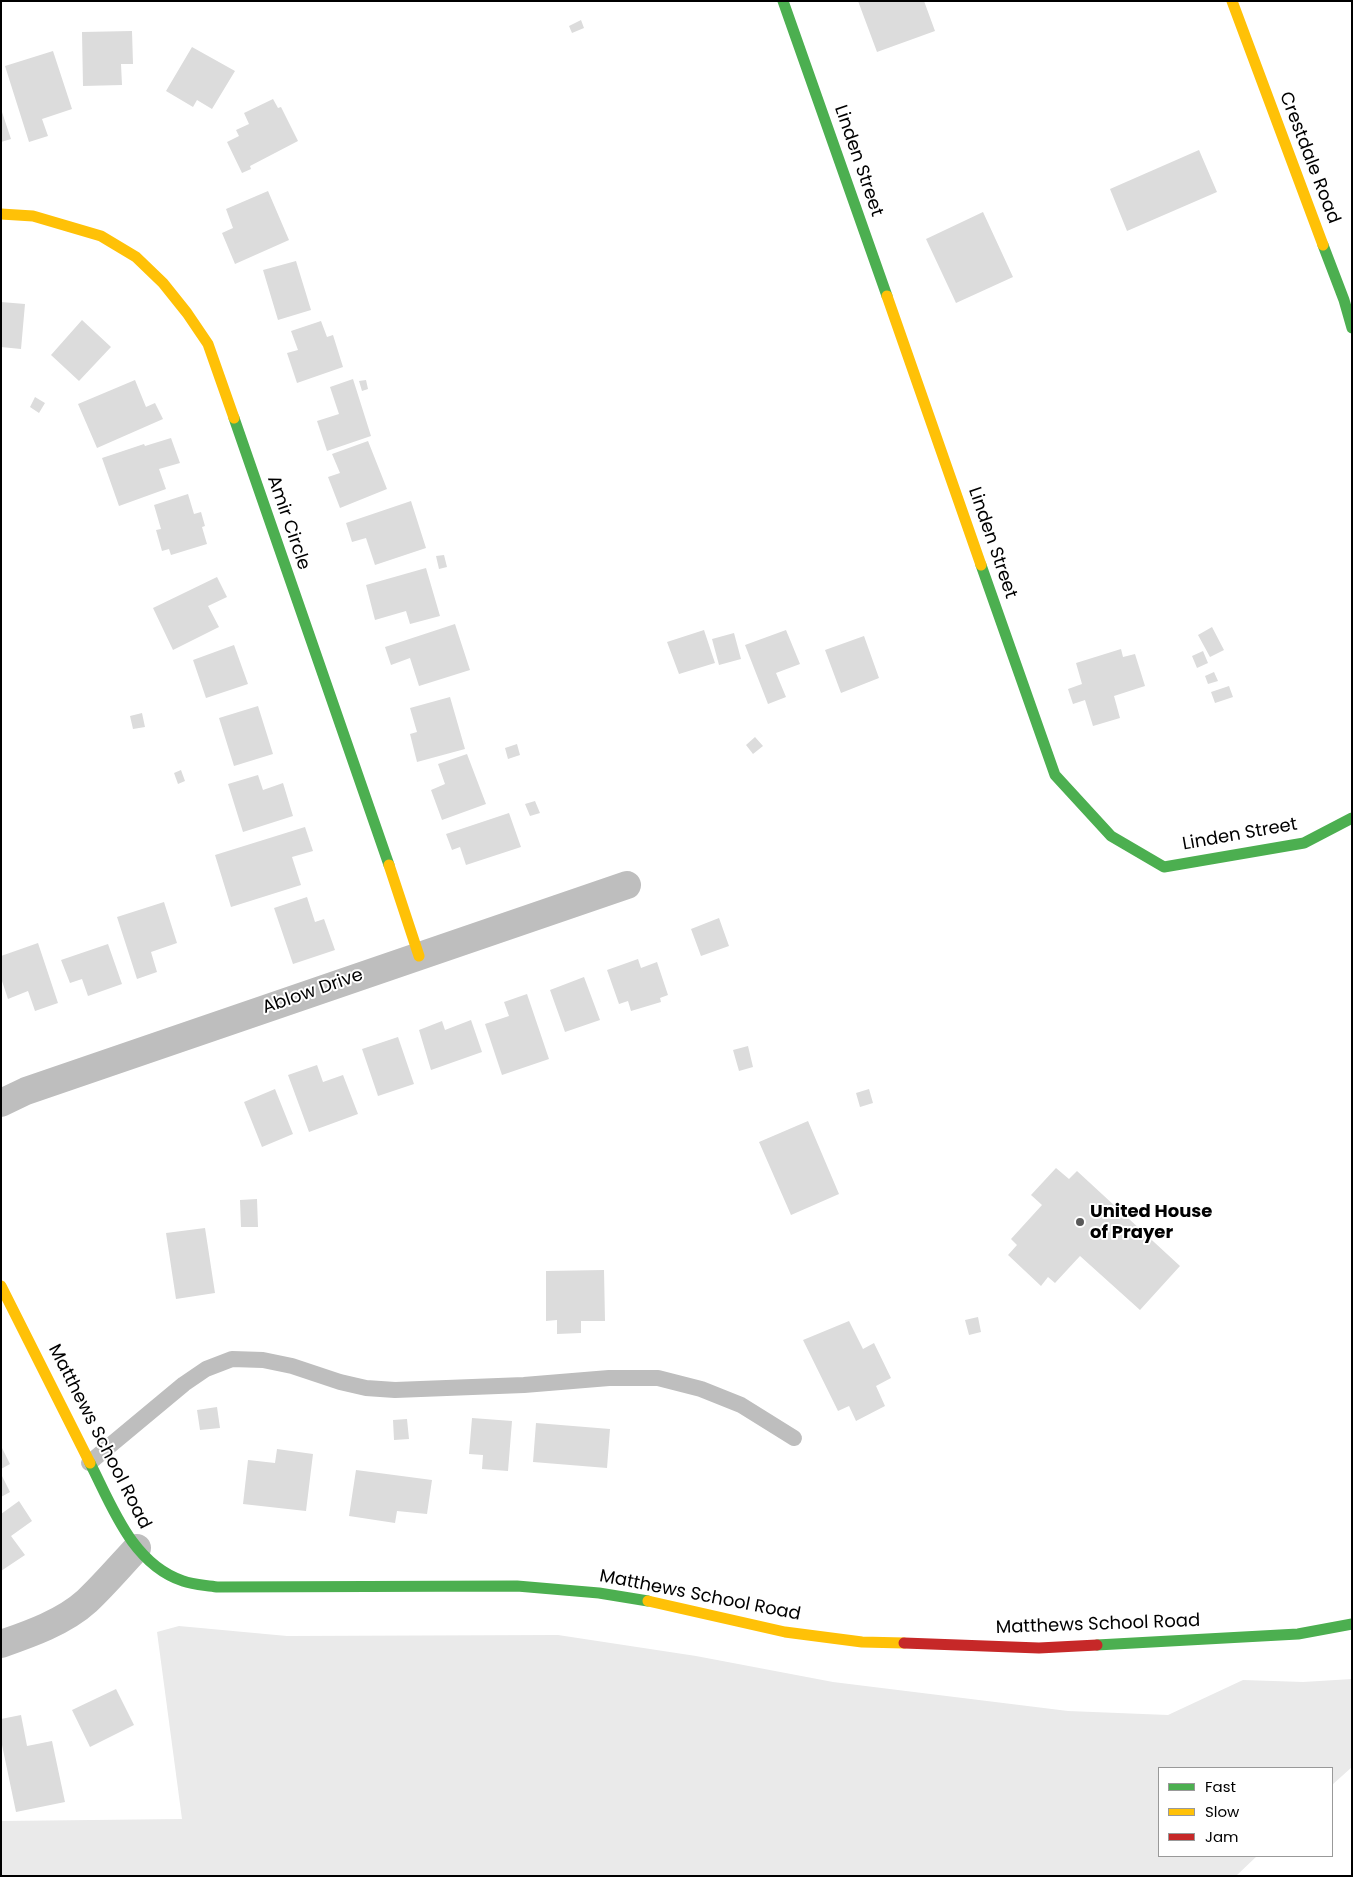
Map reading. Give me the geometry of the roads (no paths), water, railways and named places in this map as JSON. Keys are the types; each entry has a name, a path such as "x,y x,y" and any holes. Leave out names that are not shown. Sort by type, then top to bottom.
{"street":[{"name":"Linden Street","path":"783,1 1055,776 1110,836 1164,867 1304,843 1352,818"},
{"name":"Crestdale Road","path":"1232,1 1344,300 1352,328"},
{"name":"Amir Circle","path":"1,214 33,216 101,236 136,257 163,283 187,313 208,344 379,836 418,956"},
{"name":"Ablow Drive","path":"1,1103 26,1091 627,885"},
{"name":"Matthews School Road","path":"1,1286 124,1530 138,1548 169,1576 184,1582 217,1587 517,1586 599,1593 653,1602 785,1632 862,1642 1039,1648 1298,1634 1352,1624"},
{"path":"1,1644 31,1634 86,1602 138,1548"}],"lane":[{"path":"90,1463 184,1384 206,1369 232,1359 263,1360 292,1366 340,1382 366,1388 395,1390 524,1385 609,1378 658,1378 701,1389 741,1405 794,1438"}],"place":[{"name":"United House of Prayer","path":"1080,1222"}]}
